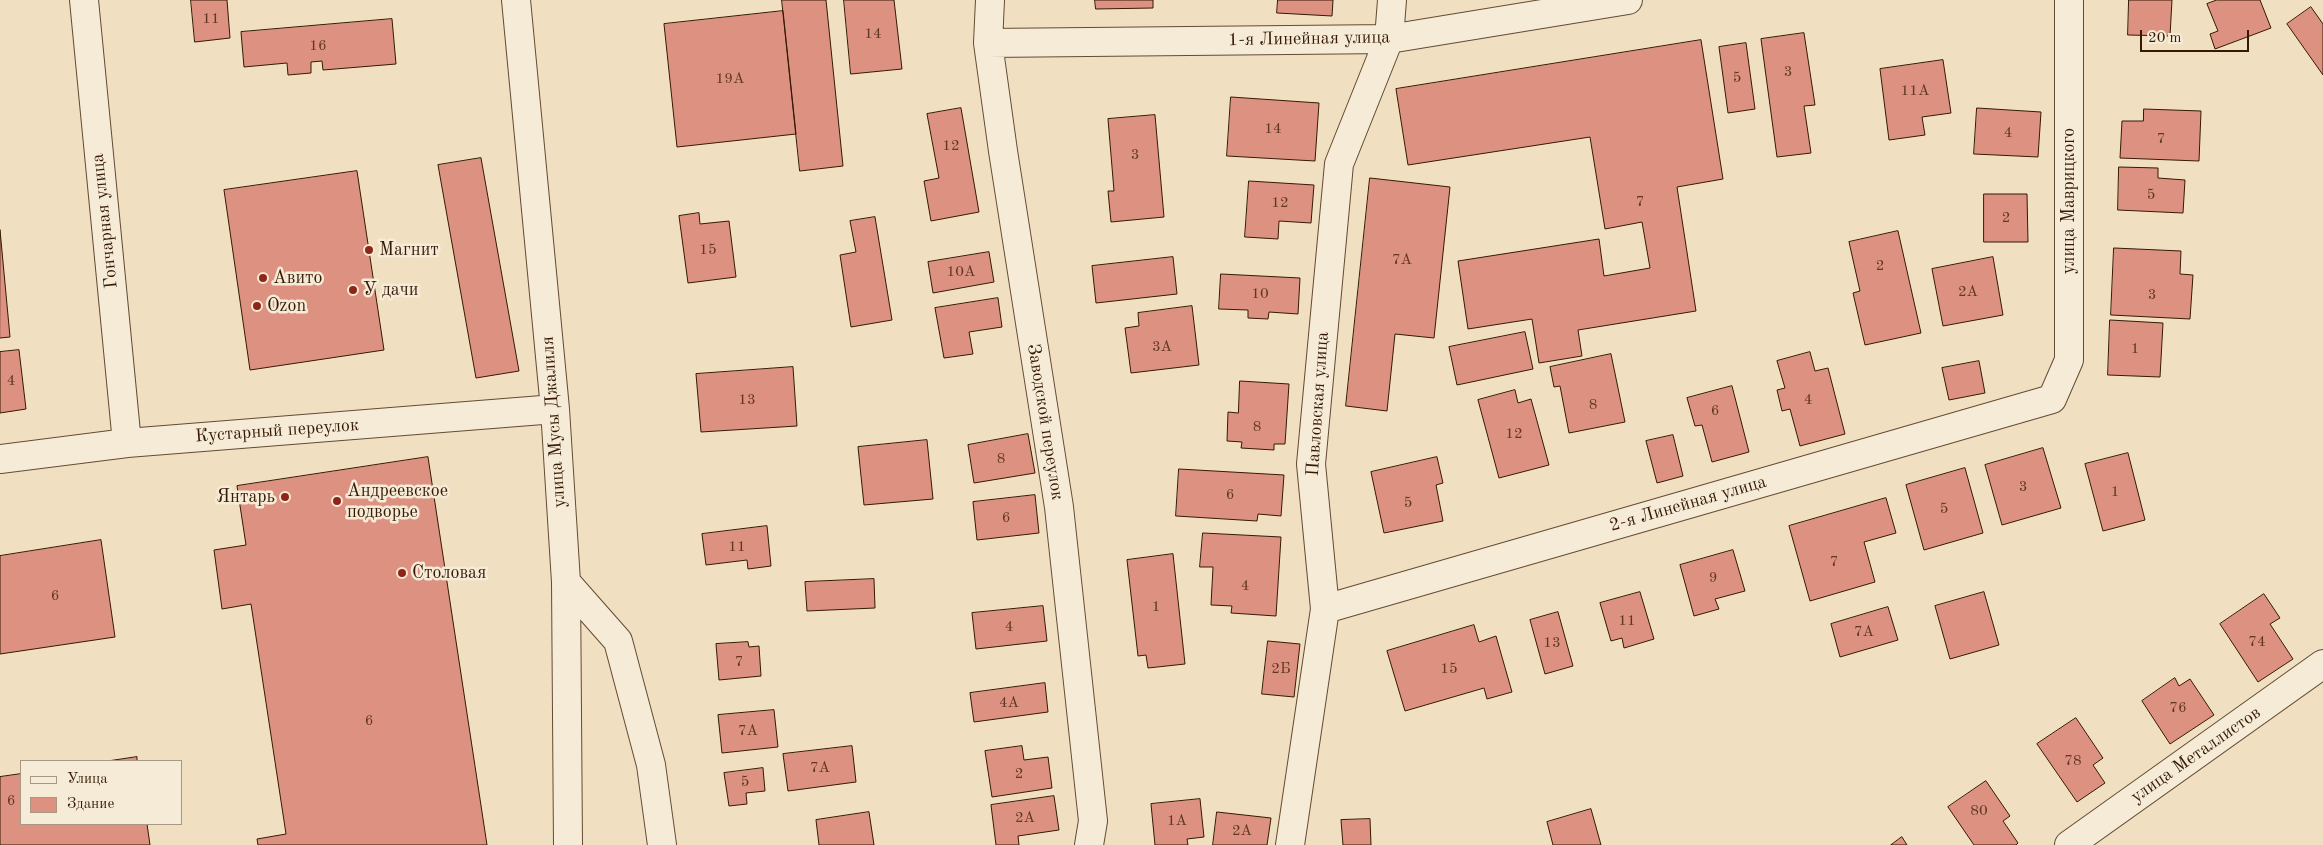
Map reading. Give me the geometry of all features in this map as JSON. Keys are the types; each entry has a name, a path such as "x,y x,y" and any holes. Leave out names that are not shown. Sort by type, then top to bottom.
{"street":[{"name":"Гончарная улица","path":"84,0 127,443"},
{"name":"улица Мусы Джалиля","path":"516,0 555,409 566,582 568,845"},
{"name":"Заводской переулок","path":"990,0 988,43 1003,151 1059,507 1092,820 1090,845"},
{"name":"Павловская улица","path":"1290,845 1324,609 1311,464 1339,164 1389,39 1392,0"},
{"name":"1-я Линейная улица","path":"988,43 1389,39 1628,0"},
{"name":"улица Маврицкого","path":"2052,399 2069,360 2069,0"},
{"name":"2-я Линейная улица","path":"1324,609 2052,399"},
{"name":"Кустарный переулок","path":"0,460 127,443 555,409"},
{"path":"566,582 618,641 651,766 662,845"},
{"name":"улица Металлистов","path":"2069,845 2323,664"}],"building":[{"path":"191,0 227,0 230,38 195,42"},
{"path":"782,0 826,0 843,166 800,171"},
{"path":"844,0 894,0 902,69 851,74"},
{"path":"1095,0 1153,0 1153,8 1096,9"},
{"path":"1278,0 1333,0 1332,16 1277,13"},
{"path":"2129,0 2172,0 2170,36 2128,35"},
{"path":"2217,0 2260,0 2271,28 2215,49 2210,34 2218,31 2207,4"},
{"path":"2311,7 2323,24 2323,75 2287,24"},
{"path":"783,11 796,134 677,147 664,24"},
{"path":"392,19 396,64 323,70 322,61 311,62 311,73 288,75 287,63 244,67 241,32"},
{"path":"1804,33 1815,105 1804,106 1811,153 1777,157 1761,39"},
{"path":"1701,40 1723,179 1677,187 1696,311 1578,330 1582,356 1539,363 1532,319 1468,329 1458,261 1599,239 1604,276 1650,268 1642,222 1605,229 1590,137 1408,165 1396,89"},
{"path":"1746,43 1755,109 1728,113 1719,47"},
{"path":"1943,60 1951,113 1922,117 1925,135 1889,140 1880,69"},
{"path":"1231,97 1319,103 1315,161 1227,156"},
{"path":"961,108 979,212 931,221 924,181 939,178 927,114"},
{"path":"1977,108 2041,112 2038,157 1974,154"},
{"path":"2144,109 2201,111 2199,161 2120,158 2122,121 2143,121"},
{"path":"1155,115 1164,217 1111,222 1108,191 1114,191 1108,119"},
{"path":"481,158 519,371 476,378 438,165"},
{"path":"2119,167 2158,168 2158,178 2185,180 2183,213 2118,210"},
{"path":"357,171 384,350 250,370 224,190"},
{"path":"1370,178 1450,187 1434,338 1395,334 1387,411 1346,406"},
{"path":"1249,181 1314,185 1311,223 1279,221 1278,239 1245,237"},
{"path":"1984,194 2027,194 2028,242 1984,242"},
{"path":"699,213 700,224 729,221 736,277 688,283 679,216"},
{"path":"875,217 892,320 851,327 840,255 856,252 850,221"},
{"path":"0,230 10,337 0,338"},
{"path":"1898,231 1921,333 1865,345 1853,293 1860,291 1849,242"},
{"path":"2114,248 2181,251 2180,274 2193,275 2190,319 2111,315"},
{"path":"989,252 994,282 933,293 928,262"},
{"path":"1173,257 1177,294 1096,303 1092,266"},
{"path":"1993,257 2003,315 1943,326 1932,269"},
{"path":"1221,274 1300,278 1298,314 1269,312 1268,319 1248,318 1248,310 1219,309"},
{"path":"998,298 1002,327 969,332 973,354 944,358 935,308"},
{"path":"1192,306 1199,365 1131,373 1125,328 1139,326 1138,313"},
{"path":"2110,320 2163,323 2160,377 2108,375"},
{"path":"1525,332 1533,369 1457,385 1449,347"},
{"path":"19,350 26,409 0,413 0,352"},
{"path":"1810,352 1815,371 1828,368 1845,434 1800,446 1790,409 1782,411 1777,390 1785,388 1777,361"},
{"path":"1611,354 1625,422 1569,433 1560,386 1554,387 1550,367"},
{"path":"1979,361 1985,393 1949,400 1942,368"},
{"path":"793,367 797,426 701,432 696,374"},
{"path":"1240,381 1289,384 1285,444 1274,444 1274,450 1241,448 1242,442 1227,441 1228,412 1238,413"},
{"path":"1732,386 1749,452 1712,462 1702,425 1695,426 1687,398"},
{"path":"1515,390 1518,403 1531,399 1549,465 1499,478 1478,400"},
{"path":"1028,434 1035,473 974,483 968,445"},
{"path":"1673,435 1683,476 1657,483 1646,441"},
{"path":"927,440 933,499 864,505 858,447"},
{"path":"2043,448 2061,508 2002,525 1985,465"},
{"path":"2128,453 2145,520 2103,531 2085,464"},
{"path":"428,457 487,845 258,845 257,839 286,834 251,604 222,609 214,550 246,545 237,486"},
{"path":"1437,457 1443,483 1436,485 1443,521 1384,533 1371,472"},
{"path":"1965,468 1983,533 1924,550 1906,485"},
{"path":"1179,469 1284,475 1281,516 1258,514 1257,521 1176,516"},
{"path":"1035,495 1039,533 977,540 973,502"},
{"path":"1886,498 1896,533 1864,542 1875,582 1810,601 1789,526"},
{"path":"767,526 771,566 748,569 747,560 706,565 702,534"},
{"path":"1203,533 1281,537 1276,616 1231,613 1232,606 1211,605 1213,567 1200,567"},
{"path":"101,540 115,637 0,654 0,556"},
{"path":"1733,550 1745,591 1715,599 1719,609 1694,616 1680,565"},
{"path":"1173,554 1185,664 1148,668 1146,655 1138,656 1127,560"},
{"path":"874,579 875,608 807,611 805,582"},
{"path":"1640,592 1654,639 1624,648 1622,638 1611,641 1600,603"},
{"path":"1984,592 1999,645 1950,659 1935,606"},
{"path":"2264,594 2280,618 2270,624 2293,659 2258,682 2220,624"},
{"path":"1043,606 1047,641 976,649 972,613"},
{"path":"1888,607 1898,640 1840,657 1831,624"},
{"path":"1558,612 1573,666 1545,674 1530,620"},
{"path":"1474,625 1479,642 1496,636 1512,692 1487,699 1484,688 1405,711 1387,651"},
{"path":"1268,641 1300,644 1294,697 1262,694"},
{"path":"748,642 749,647 759,646 761,676 719,680 716,644"},
{"path":"2175,678 2179,686 2190,679 2214,715 2170,744 2142,701"},
{"path":"1045,683 1048,712 974,722 970,693"},
{"path":"774,710 778,747 722,753 718,715"},
{"path":"2076,718 2103,758 2093,765 2105,783 2077,802 2037,744"},
{"path":"852,746 856,782 788,791 783,754"},
{"path":"1022,746 1024,760 1048,757 1052,788 992,797 985,751"},
{"path":"137,757 137,760 115,760"},
{"path":"763,768 765,791 746,793 747,804 729,806 724,773"},
{"path":"20,774 20,825 147,825 150,845 0,845 0,777"},
{"path":"1986,781 2010,816 2003,821 2018,843 2016,845 1974,845 1948,807"},
{"path":"1054,796 1059,830 1018,836 1019,845 996,845 991,805"},
{"path":"1200,799 1204,837 1187,839 1188,845 1155,845 1151,804"},
{"path":"1591,809 1601,845 1553,845 1547,822"},
{"path":"869,812 874,845 819,845 816,820"},
{"path":"1217,812 1271,818 1267,845 1213,845"},
{"path":"1370,819 1371,845 1343,845 1341,820"},
{"path":"1902,837 1907,845 1891,845"}],"place":[{"name":"Магнит","path":"369,250"},
{"name":"Авито","path":"263,278"},
{"name":"У дачи","path":"353,290"},
{"name":"Ozon","path":"257,306"},
{"name":"Янтарь","path":"285,497"},
{"name":"Андреевское подворье","path":"337,501"},
{"name":"Столовая","path":"402,573"}]}
